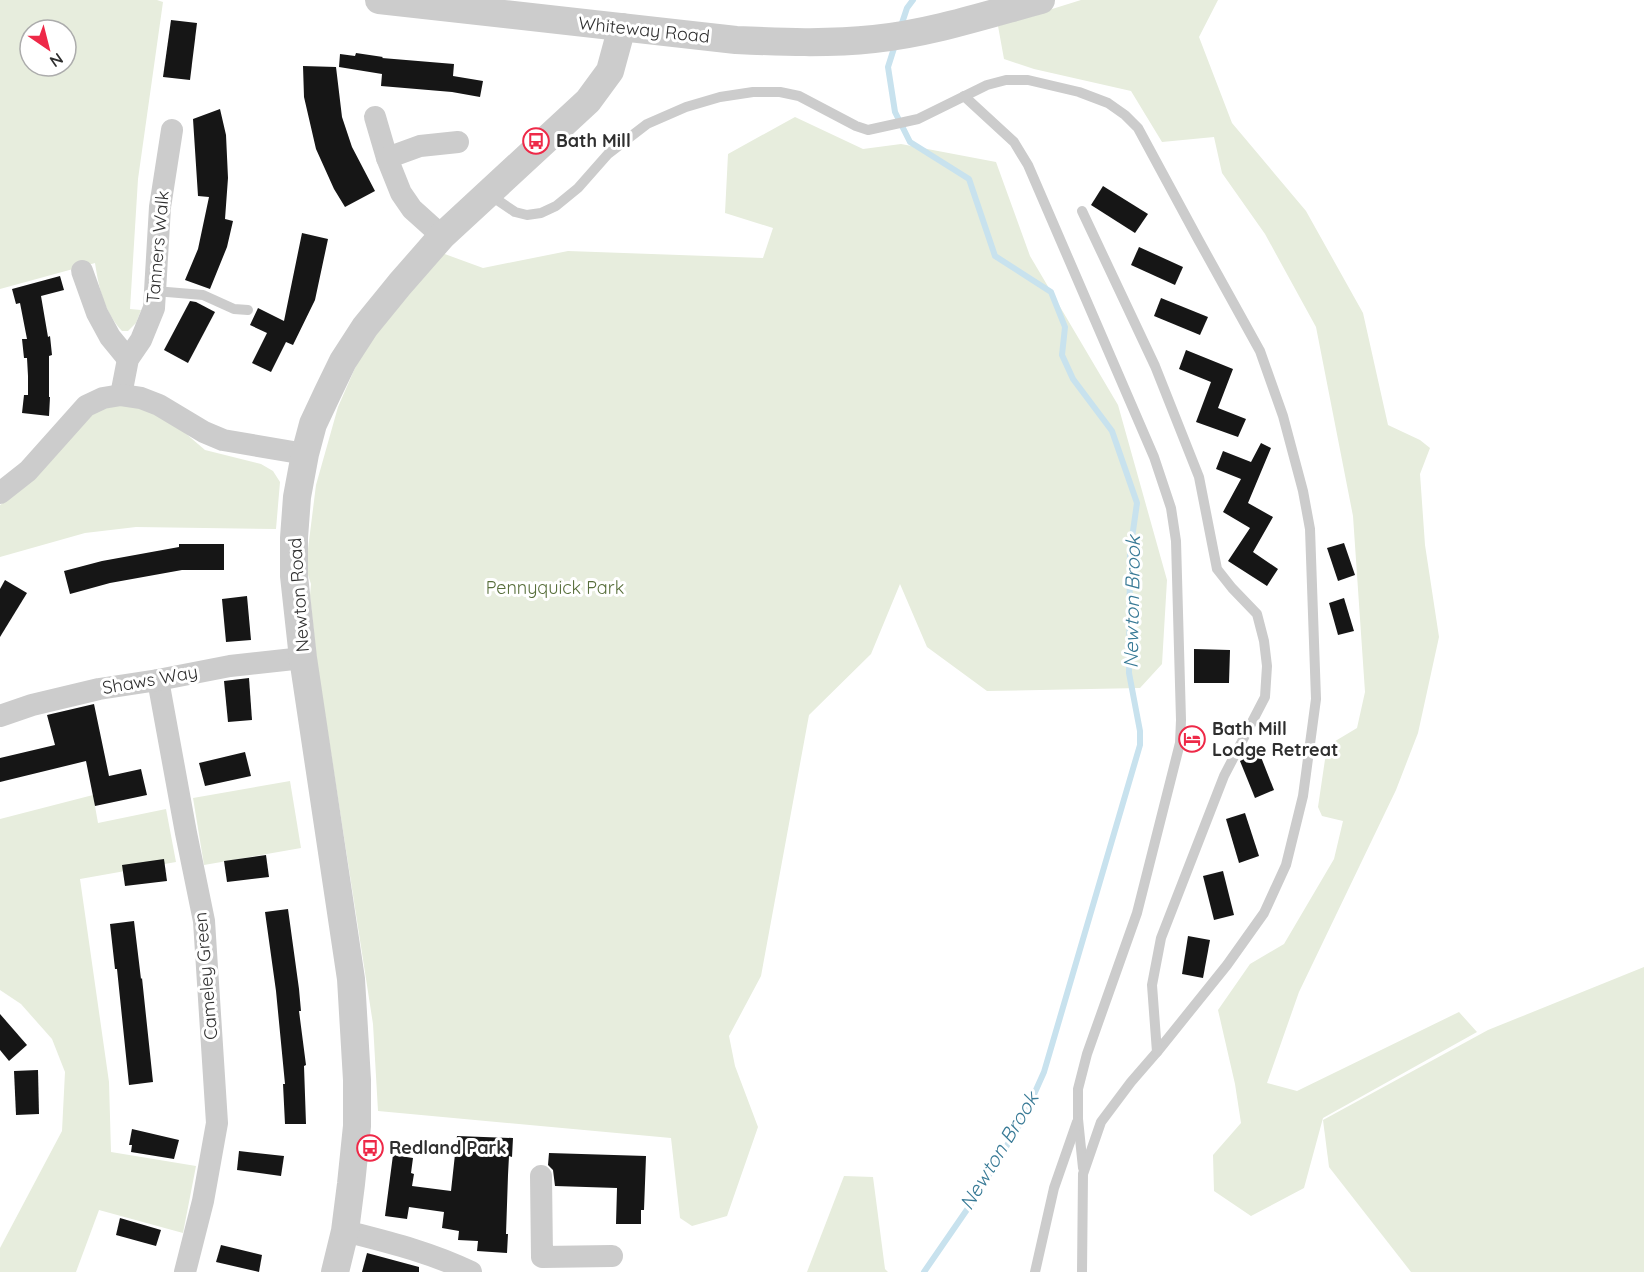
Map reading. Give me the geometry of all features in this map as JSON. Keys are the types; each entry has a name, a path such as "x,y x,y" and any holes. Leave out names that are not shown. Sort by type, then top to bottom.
{"street":[{"name":"Whiteway Road","path":"379,0 736,40 790,42 876,39 910,33 977,9 1041,0"},
{"name":"Newton Road","path":"335,1272 345,1231 357,1126 357,1070 343,926 303,658 294,576 297,497 305,454 314,424 344,361 365,327 442,236 588,100 610,71 622,27"},
{"path":"375,117 401,194 412,209 442,236"},
{"name":"Tanners Walk","path":"121,396 128,359 141,340 154,308 160,207 172,130"},
{"path":"387,158 420,146 458,142"},
{"path":"82,271 97,313 110,337 128,359"},
{"path":"0,493 28,471 86,406 103,398 121,396 141,398 159,405 223,441 305,454"},
{"name":"Shaws Way","path":"0,716 32,705 99,688 158,680 230,666 303,658"},
{"name":"Cameley Green","path":"158,680 204,921 217,1123 203,1201 185,1272"},
{"path":"541,1176 540,1265 612,1256"},
{"path":"345,1231 405,1246 449,1261 471,1272"}],"lane":[{"path":"487,194 515,212 527,215 541,213 556,206 578,188 608,154 647,124 686,107 753,92 780,92 799,96 868,130 918,118 987,85 1006,80 1028,80 1079,92 1108,103 1138,128 1260,351 1282,416 1303,491 1310,529 1316,699 1303,796 1286,865 1263,913 1233,957 1101,1122 1083,1174"},
{"path":"964,96 1014,142 1028,165 1154,457 1171,508 1176,541 1180,742 1137,914 1087,1054 1078,1089 1083,1174 1082,1272"},
{"path":"1082,211 1155,366 1199,477 1217,568 1232,588 1257,614 1268,666 1264,698 1224,776 1161,938 1152,985 1157,1052"},
{"path":"155,291 203,296 234,309 248,310"},
{"path":"1035,1272 1054,1188 1078,1119"}],"green space":[{"path":"0,0 157,0 163,2 138,179 130,309 141,310 136,323 128,331 122,331 111,316 103,299 95,263 0,289"},
{"path":"1081,0 1218,0 1199,37 1232,123 1306,211 1363,313 1388,425 1420,440 1430,448 1420,474 1425,545 1439,637 1418,733 1396,790 1299,992 1267,1083 1297,1091 1459,1012 1477,1032 1323,1118 1304,1188 1251,1216 1214,1191 1213,1155 1241,1123 1235,1084 1218,1010 1250,964 1284,944 1334,859 1343,821 1322,816 1318,807 1327,746 1357,728 1365,692 1353,516 1316,327 1265,234 1222,173 1214,137 1162,142 1131,91 1034,69 1004,59 998,26"},
{"name":"Pennyquick Park","path":"795,117 863,149 901,144 996,162 1030,256 1118,405 1167,580 1162,664 1140,688 987,691 927,647 900,584 871,654 809,715 761,976 729,1036 735,1066 758,1127 727,1216 692,1226 680,1218 671,1138 378,1111 373,1024 317,663 307,557 316,485 338,407 362,352 442,253 483,268 568,251 763,258 773,228 725,213 728,154"},
{"path":"118,401 156,408 205,450 261,464 273,471 280,482 276,529 136,527 85,533 0,557 0,505 34,479 90,414"},
{"path":"290,781 301,848 204,865 193,798"},
{"path":"93,795 98,823 166,809 176,862 80,879 109,1082 111,1152 196,1166 183,1233 99,1210 76,1272 0,1272 0,1248 62,1131 65,1072 52,1039 21,1004 0,990 0,819"},
{"path":"1644,967 1644,1272 1411,1272 1329,1167 1323,1120 1488,1030"},
{"path":"844,1176 873,1177 885,1269 888,1272 807,1272"}],"building":[{"path":"171,20 197,23 190,80 163,77"},
{"path":"356,53 382,58 454,64 453,76 483,81 480,97 452,92 381,86 382,74 339,67 340,54 355,56"},
{"path":"303,66 336,67 342,117 352,147 375,191 345,207 316,149 304,97"},
{"path":"220,109 226,135 228,178 225,219 233,221 227,247 210,289 185,280 198,249 209,197 198,196 193,119"},
{"path":"1103,186 1148,214 1135,233 1091,205"},
{"path":"302,233 328,239 315,300 293,345 286,342 271,372 252,363 267,333 250,325 258,308 284,321"},
{"path":"1139,247 1183,267 1175,285 1131,265"},
{"path":"60,276 64,290 41,296 52,355 49,356 49,416 22,413 24,395 28,395 28,376 27,358 24,358 22,339 27,339 20,303 16,304 12,289"},
{"path":"1161,298 1208,317 1200,335 1154,316"},
{"path":"190,301 215,312 188,363 164,350"},
{"path":"1186,350 1233,369 1218,408 1246,419 1238,437 1196,422 1211,382 1179,369"},
{"path":"1261,443 1271,448 1248,503 1273,517 1253,552 1278,569 1267,586 1228,561 1250,528 1223,512 1241,479 1216,469 1223,451 1251,462"},
{"path":"1344,543 1355,575 1338,581 1327,548"},
{"path":"179,544 224,544 224,570 182,570 110,583 70,594 64,571 102,561 179,547"},
{"path":"5,580 27,593 0,637 0,589"},
{"path":"247,596 251,640 226,642 222,599"},
{"path":"1344,598 1354,631 1338,635 1329,603"},
{"path":"1194,649 1230,650 1229,683 1194,683"},
{"path":"249,678 252,720 228,722 224,681"},
{"path":"94,704 109,776 141,769 147,795 95,806 86,761 0,782 0,758 55,745 47,715"},
{"path":"245,752 251,776 205,786 199,763"},
{"path":"1259,752 1274,790 1255,798 1240,761"},
{"path":"1245,813 1259,856 1239,863 1226,819"},
{"path":"266,855 269,877 227,882 224,861"},
{"path":"164,859 167,881 125,886 122,865"},
{"path":"1223,871 1234,915 1214,920 1203,876"},
{"path":"288,909 306,1065 304,1066 306,1124 285,1124 283,1084 285,1084 276,991 265,912"},
{"path":"134,921 153,1082 129,1085 110,924"},
{"path":"1188,936 1210,940 1203,978 1182,974"},
{"path":"0,1014 27,1045 9,1061 0,1050"},
{"path":"38,1070 39,1114 16,1115 14,1071"},
{"path":"132,1129 179,1140 174,1159 131,1152 132,1145 129,1145"},
{"path":"457,1136 513,1138 508,1175 507,1253 477,1251 478,1241 458,1240 459,1231 442,1228 444,1212 409,1207 407,1219 385,1216 393,1155 413,1158 412,1186 451,1191"},
{"path":"239,1151 284,1156 281,1176 237,1170"},
{"path":"549,1153 646,1156 644,1210 641,1210 641,1224 616,1224 617,1188 555,1186 553,1170 548,1165"},
{"path":"120,1218 161,1230 156,1246 116,1235"},
{"path":"221,1245 262,1255 259,1272 216,1262"},
{"path":"367,1253 419,1267 419,1272 362,1272"}],"waterway":[{"name":"Newton Brook","path":"901,26 907,8 913,0"},
{"name":"Newton Brook","path":"895,45 888,67 895,112 910,142 969,179 995,256 1051,292 1065,327 1062,355 1073,379 1112,431 1137,503 1130,552 1129,673 1140,731 1140,745 1044,1072 1023,1119 975,1198 924,1272"}],"place":[{"name":"Bath Mill","path":"536,141"},
{"name":"Bath Mill Lodge Retreat","path":"1192,739"},
{"name":"Redland Park","path":"370,1148"}]}
